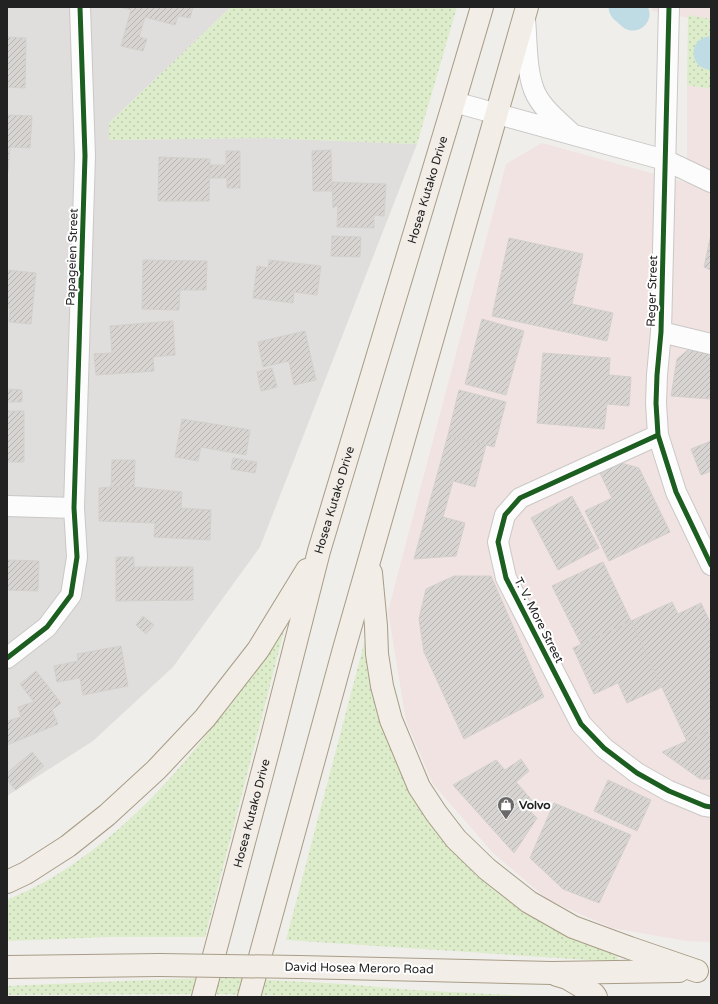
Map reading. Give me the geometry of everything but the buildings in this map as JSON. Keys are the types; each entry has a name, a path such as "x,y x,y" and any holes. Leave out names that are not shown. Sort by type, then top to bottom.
{"main road":[{"name":"Hosea Kutako Drive","path":"203,997 319,551 482,7"},
{"path":"249,997 338,672 526,11"},
{"path":"7,882 26,873 68,846 107,814 156,770 205,718 258,650 319,551"},
{"path":"370,562 377,654 382,686 391,720 419,787 436,813 456,839 487,870 529,902 573,927 630,948 704,971"},
{"name":"David Hosea Meroro Road","path":"7,967 159,965 552,973 704,971"},
{"path":"552,973 567,978 594,994 596,997"}],"street":[{"name":"Papageien Street","path":"7,658 47,627 71,595 78,557 74,508 85,156 80,7"},
{"name":"Reger Street","path":"669,7 661,332 656,403 658,435 676,492 711,565"},
{"path":"526,11 530,78 535,91 546,108 573,135"},
{"path":"454,102 496,115 665,160 711,182"},
{"name":"Reger Street","path":"661,332 711,344"},
{"name":"T. V. More Street","path":"658,435 520,498 505,515 498,542 506,578 581,724 604,748 637,774 669,791 705,806 711,807"},
{"path":"7,506 74,508"}],"shaded area":[{"path":"7,7 231,7 109,123 109,140 265,138 417,144 260,547 173,667 93,741 7,796"},
{"path":"652,7 711,7 711,22 652,11"},
{"path":"687,85 711,89 711,942 686,941 612,928 548,900 493,853 433,784 406,721 388,611 506,164 542,143 687,183"}],"green space":[{"path":"231,7 457,7 417,144 265,138 109,140 109,123"},
{"path":"688,15 711,19 711,89 687,85"},
{"path":"285,627 205,937 110,937 7,941 7,900 43,883 68,868 108,838 137,812 165,784 191,754 239,692"},
{"path":"365,640 370,667 420,802 562,930 617,956 619,962 286,940"},
{"path":"231,978 548,997 357,997 209,994 7,995 7,986"}],"waterway":[{"path":"625,7 633,14"}],"cycle path":[{"path":"7,658 47,627 71,595 77,557 74,508 85,156 80,7"},
{"path":"669,7 661,332 656,403 658,435 676,492 711,565"},
{"path":"658,435 520,498 505,515 498,542 506,578 581,724 604,748 637,773 669,791 705,806 711,807"}],"place":[{"name":"Volvo","path":"506,820"}]}
